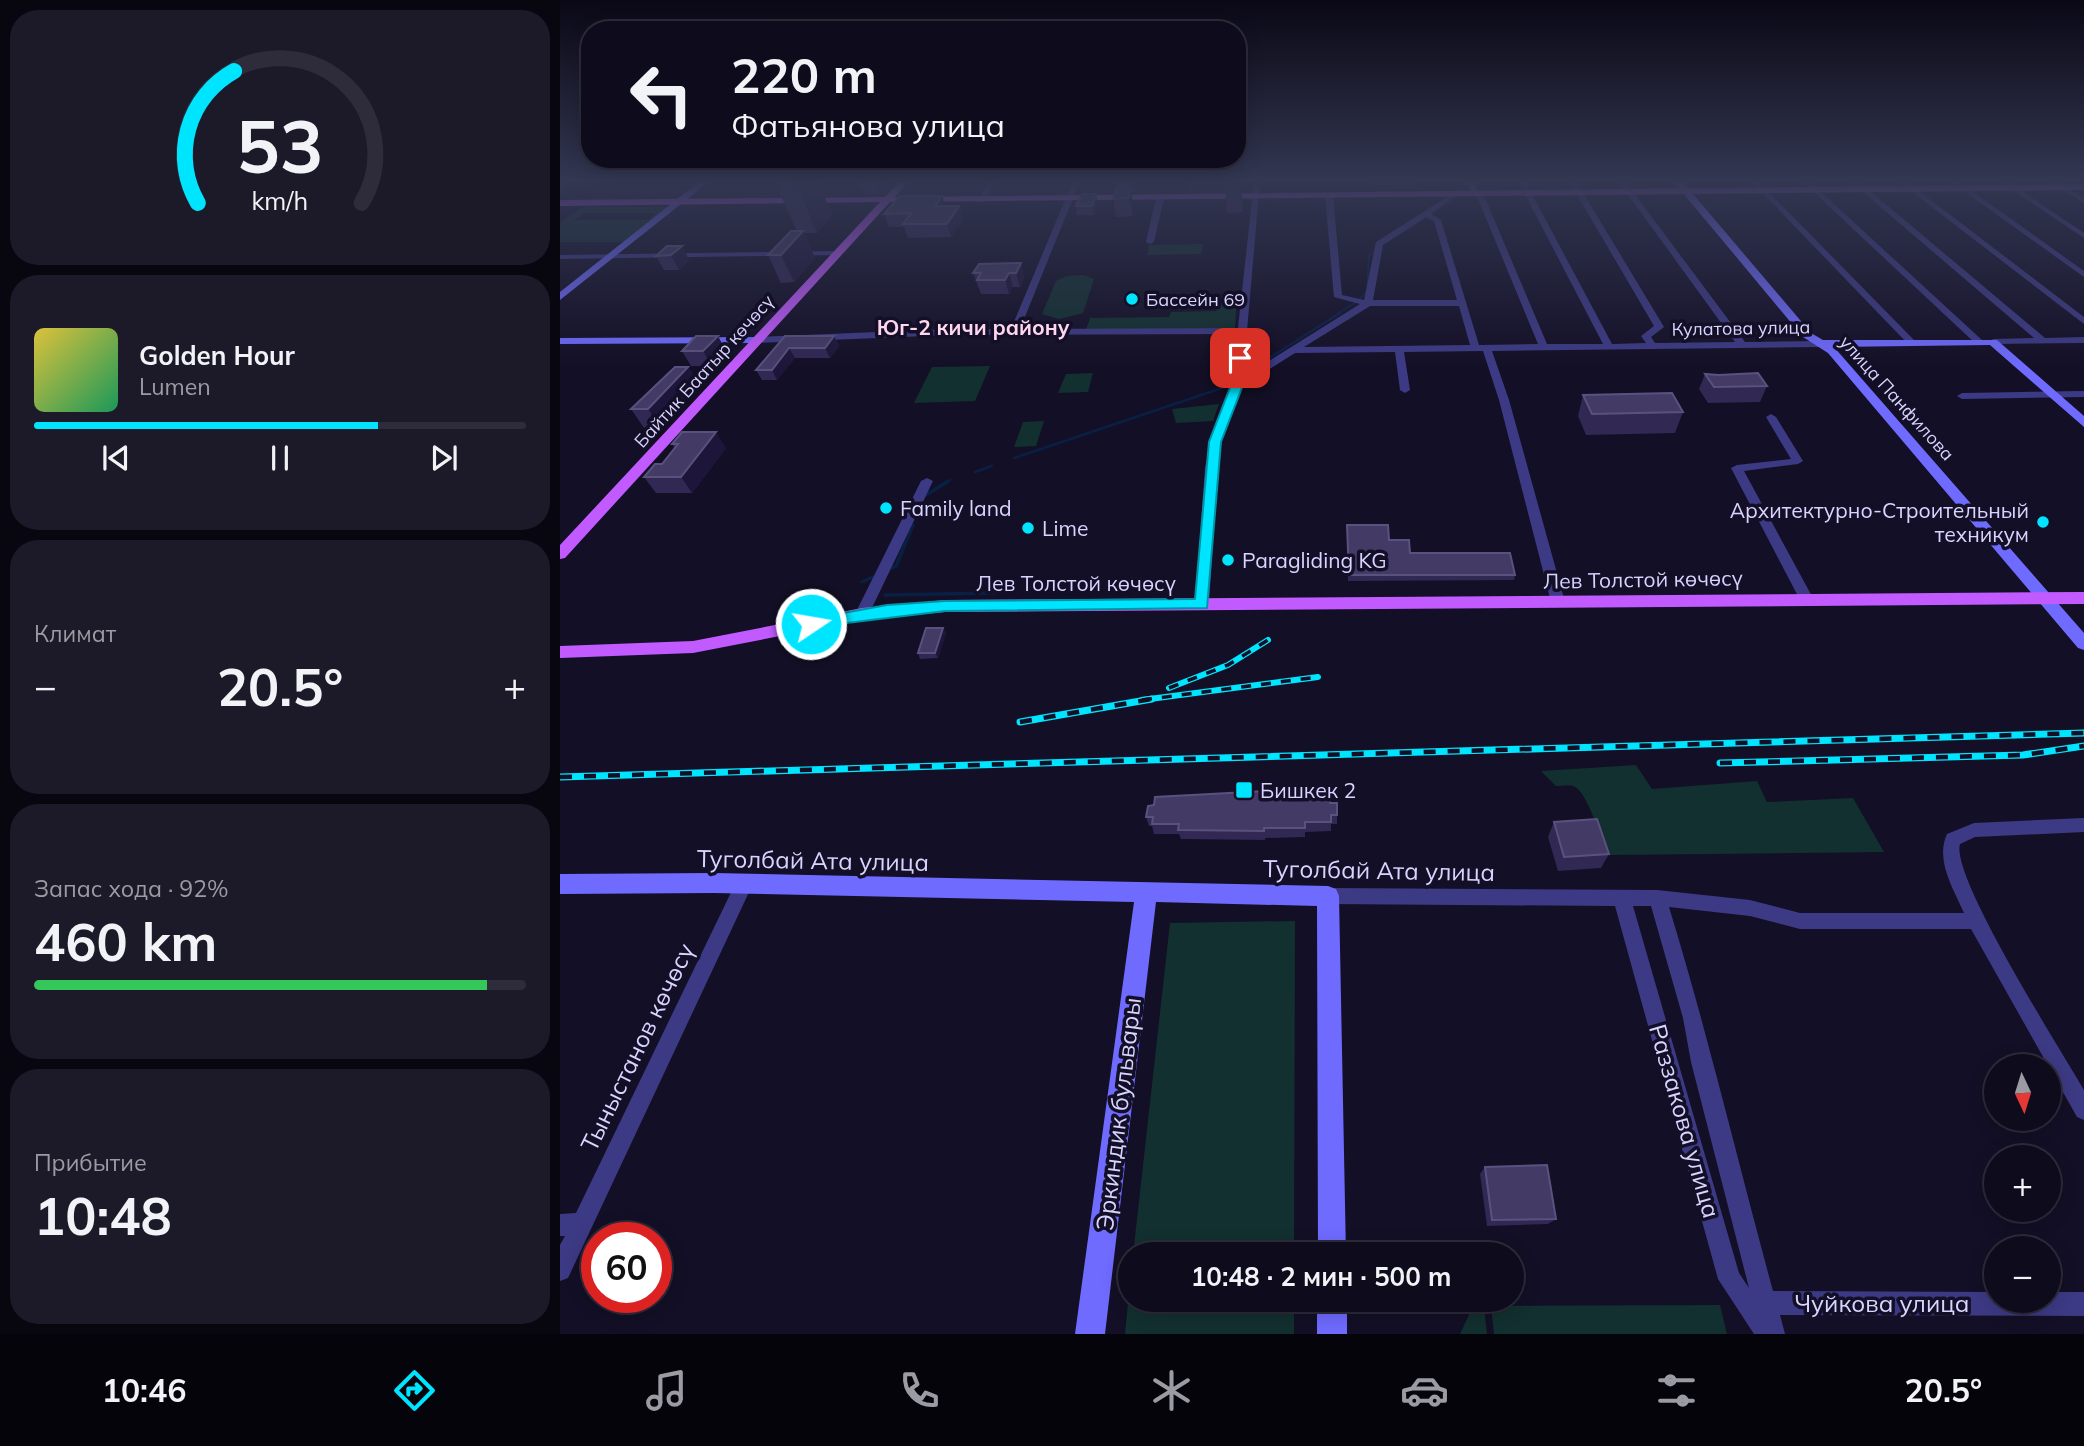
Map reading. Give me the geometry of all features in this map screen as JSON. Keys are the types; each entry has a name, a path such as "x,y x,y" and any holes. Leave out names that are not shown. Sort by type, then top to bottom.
{"main road":[{"name":"Байтик Баатыр көчөсү","path":"560,554 847,243"},
{"name":"Лев Толстой көчөсү","path":"560,652 694,647 862,614 945,606 2084,598"}],"street":[{"path":"560,297 630,243"},
{"path":"1014,333 1050,243"},
{"path":"1202,604 1215,442 1237,385 1251,243"},
{"path":"1333,243 1338,297 1368,303 1462,303"},
{"path":"1237,385 1368,303 1380,243"},
{"path":"1444,243 1462,303 1504,400 1558,602"},
{"path":"1500,243 1544,348"},
{"path":"1554,243 1609,348"},
{"path":"1609,243 1659,327 1646,335 1653,347"},
{"path":"1667,243 1742,345"},
{"name":"улица Панфилова","path":"1729,243 1807,335 1832,351 2084,644"},
{"path":"1814,243 1912,343"},
{"path":"1873,243 1979,342"},
{"path":"1926,243 2043,341"},
{"path":"1983,243 2084,321"},
{"path":"2039,243 2084,275"},
{"path":"560,257 838,253"},
{"path":"560,341 759,340 909,333 1243,331"},
{"name":"Кулатова улица","path":"1294,350 2084,340"},
{"path":"1993,342 2084,423"},
{"path":"1399,349 1405,390"},
{"path":"1962,396 2084,394"},
{"path":"1771,417 1798,461 1737,468 1807,600"},
{"path":"862,614 927,481"},
{"path":"2084,825 1974,830 1953,839 1950,849 1951,861 1976,921 2084,1110"},
{"name":"Туголбай Ата улица","path":"560,884 744,884 1146,893 1657,898 1750,908 1800,920 1976,921"},
{"name":"Тыныстанов көчөсү","path":"560,1270 571,1225 744,884"},
{"name":"Эркиндик бульвары","path":"1090,1334 1146,893"},
{"path":"1328,895 1332,1242"},
{"name":"Раззакова улица","path":"1622,898 1729,1279 1768,1334"},
{"name":"Раззакова улица","path":"1657,898 1693,1018 1701,1062 1773,1334"},
{"name":"Чуйкова улица","path":"1764,1303 2084,1304"},
{"path":"1332,1312 1332,1334"}],"green space":[{"path":"1203,244 1201,254 1147,255 1149,245"},
{"path":"1083,275 1094,279 1083,313 1059,319 1042,314 1056,281 1067,276"},
{"path":"1218,296 1237,296 1235,328 1086,330 1090,318 1169,317 1171,312 1216,311"},
{"path":"990,366 975,401 914,403 932,367"},
{"path":"1093,373 1088,392 1058,393 1066,374"},
{"path":"1219,404 1213,421 1176,423 1172,409"},
{"path":"1044,421 1036,446 1014,447 1023,422"},
{"path":"1636,765 1652,789 1757,781 1767,802 1853,798 1884,852 1609,855 1578,789 1573,786 1556,786 1541,771"},
{"path":"1295,921 1294,1242 1134,1242 1170,923"},
{"path":"1720,1305 1727,1334 1494,1334 1492,1312 1524,1312 1524,1306"},
{"path":"1127,1312 1294,1312 1294,1334 1125,1334"},
{"path":"1470,1312 1485,1312 1487,1334 1460,1334"}],"building":[{"path":"779,243 792,243 781,255 768,255"},
{"path":"667,246 682,246 671,255 656,256"},
{"path":"1021,263 1016,273 1009,273 1005,280 977,280 981,273 973,273 979,264"},
{"path":"696,336 718,336 703,351 682,351"},
{"path":"785,336 834,336 825,348 789,348 772,370 756,370"},
{"path":"675,367 688,367 648,409 631,409"},
{"path":"1758,373 1767,386 1714,387 1705,374 1719,375"},
{"path":"1672,393 1683,412 1592,414 1583,395"},
{"path":"682,432 716,432 681,477 644,477 655,464 662,464 678,444 672,444"},
{"path":"1347,525 1388,525 1389,540 1409,540 1410,553 1510,553 1515,575 1349,575"},
{"path":"926,628 943,628 935,653 918,653"},
{"path":"1266,791 1330,795 1330,803 1337,803 1337,815 1331,815 1331,822 1305,822 1305,828 1264,828 1264,831 1178,830 1179,824 1152,824 1153,817 1146,817 1148,806 1154,805 1155,797"},
{"path":"1597,819 1609,854 1564,857 1554,822"},
{"path":"1547,1165 1556,1219 1492,1220 1485,1167"}],"waterway":[{"path":"1359,300 1367,291 1369,256 1376,249"},
{"path":"1337,314 1356,302"},
{"path":"1266,360 1340,313"},
{"path":"1014,458 1225,387"},
{"path":"975,472 992,466"},
{"path":"944,483 950,480"},
{"path":"926,495 947,482"},
{"path":"892,568 896,566 913,525"},
{"path":"862,582 873,577"},
{"path":"885,595 994,593"}],"railway":[{"path":"1169,688 1228,665 1268,640"},
{"path":"1142,700 1318,677"},
{"path":"1020,722 1152,699"},
{"path":"560,777 2084,733"},
{"path":"1720,763 2023,755 2084,746"}],"place":[{"name":"Бассейн 69","path":"1132,299"},
{"name":"Family land","path":"886,508"},
{"name":"Архитектурно-Строительный техникум","path":"2043,522"},
{"name":"Lime","path":"1028,528"},
{"name":"Paragliding KG","path":"1228,560"},
{"name":"Бишкек 2","path":"1244,790"}],"district":[{"name":"Юг-2 кичи району","path":"973,327"}],"route":[{"path":"811,624 862,614 945,606 1202,604 1215,442 1237,385 1240,358"}]}
